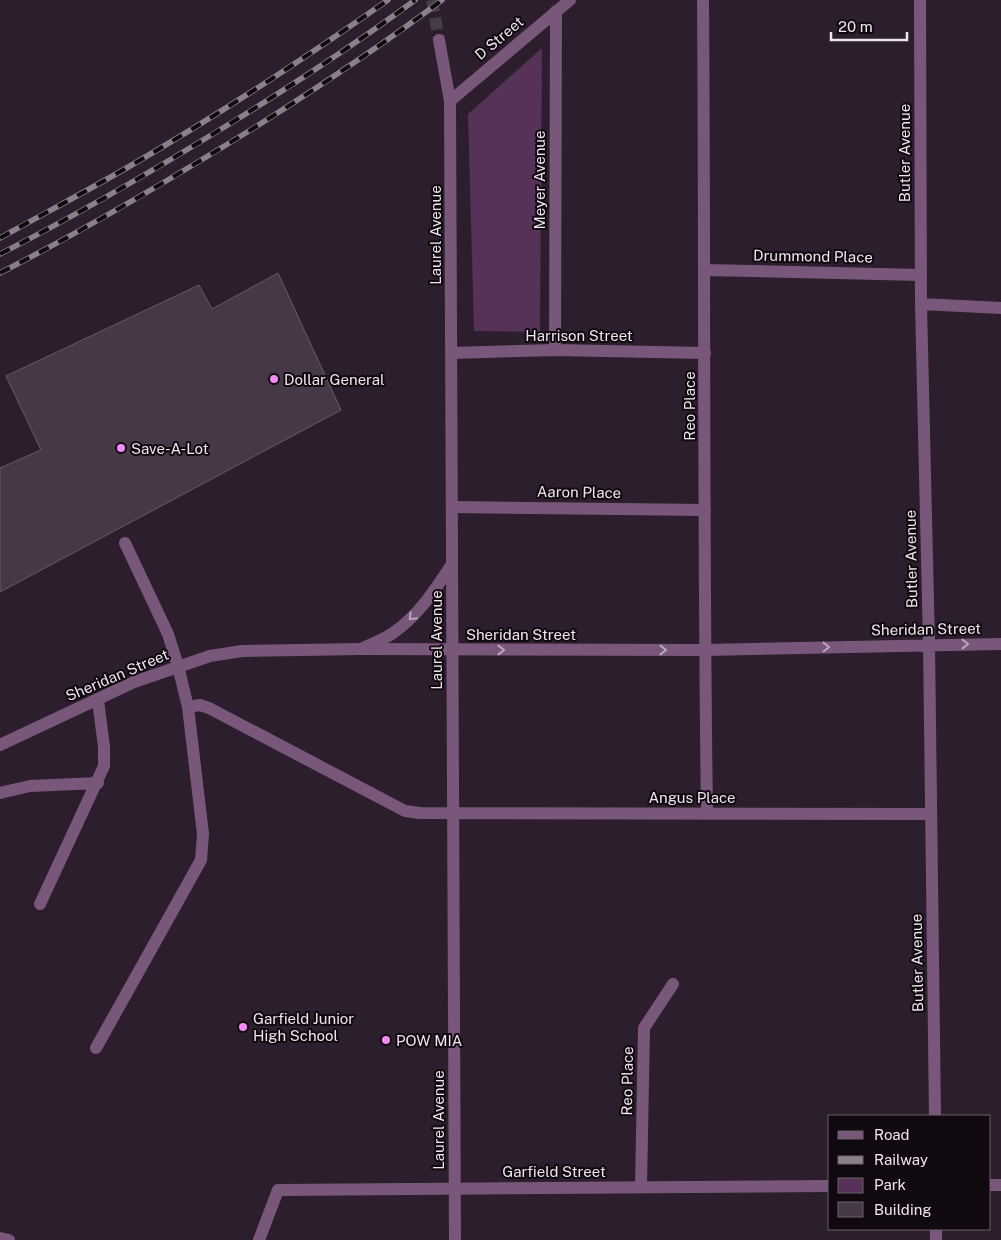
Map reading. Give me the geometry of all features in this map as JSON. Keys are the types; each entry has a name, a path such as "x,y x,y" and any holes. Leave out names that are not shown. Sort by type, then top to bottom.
{"street":[{"name":"D Street","path":"450,101 570,0"},
{"name":"Reo Place","path":"703,0 707,812"},
{"name":"Butler Avenue","path":"920,0 921,304 929,644 935,1115"},
{"name":"Meyer Avenue","path":"555,350 556,11"},
{"name":"Laurel Avenue","path":"439,40 450,101 456,1240"},
{"name":"Drummond Place","path":"705,270 921,275"},
{"path":"921,304 1001,308"},
{"name":"Harrison Street","path":"452,353 555,350 705,353"},
{"name":"Aaron Place","path":"452,507 705,510"},
{"path":"96,1048 201,860 202,834 188,707 168,634 125,543"},
{"path":"361,649 392,634 411,618 433,593 452,564"},
{"name":"Sheridan Street","path":"0,745 134,682 210,656 242,652 361,649 705,650 1001,644"},
{"path":"40,904 98,783 104,766 104,746 98,700"},
{"name":"Angus Place","path":"188,707 200,705 208,708 406,811 453,814 707,812 931,814"},
{"path":"0,793 30,786 98,783"},
{"name":"Reo Place","path":"641,1187 644,1028 673,984"},
{"name":"Garfield Street","path":"259,1240 278,1190 455,1187 828,1186"},
{"path":"0,1238 9,1240"}],"green space":[{"path":"542,48 540,332 474,331 468,114"}],"building":[{"path":"278,273 341,410 0,592 0,468 41,450 6,376 199,285 212,309"}],"tunnel":[{"path":"432,0 439,40"}],"railway":[{"path":"0,238 196,127 293,65 388,0"},
{"path":"0,254 117,191 231,123 278,94 415,0"},
{"path":"0,273 194,165 351,65 442,0"}],"place":[{"name":"Dollar General","path":"274,379"},
{"name":"Save-A-Lot","path":"121,448"},
{"name":"Garfield Junior High School","path":"243,1027"},
{"name":"POW MIA","path":"386,1040"}]}
